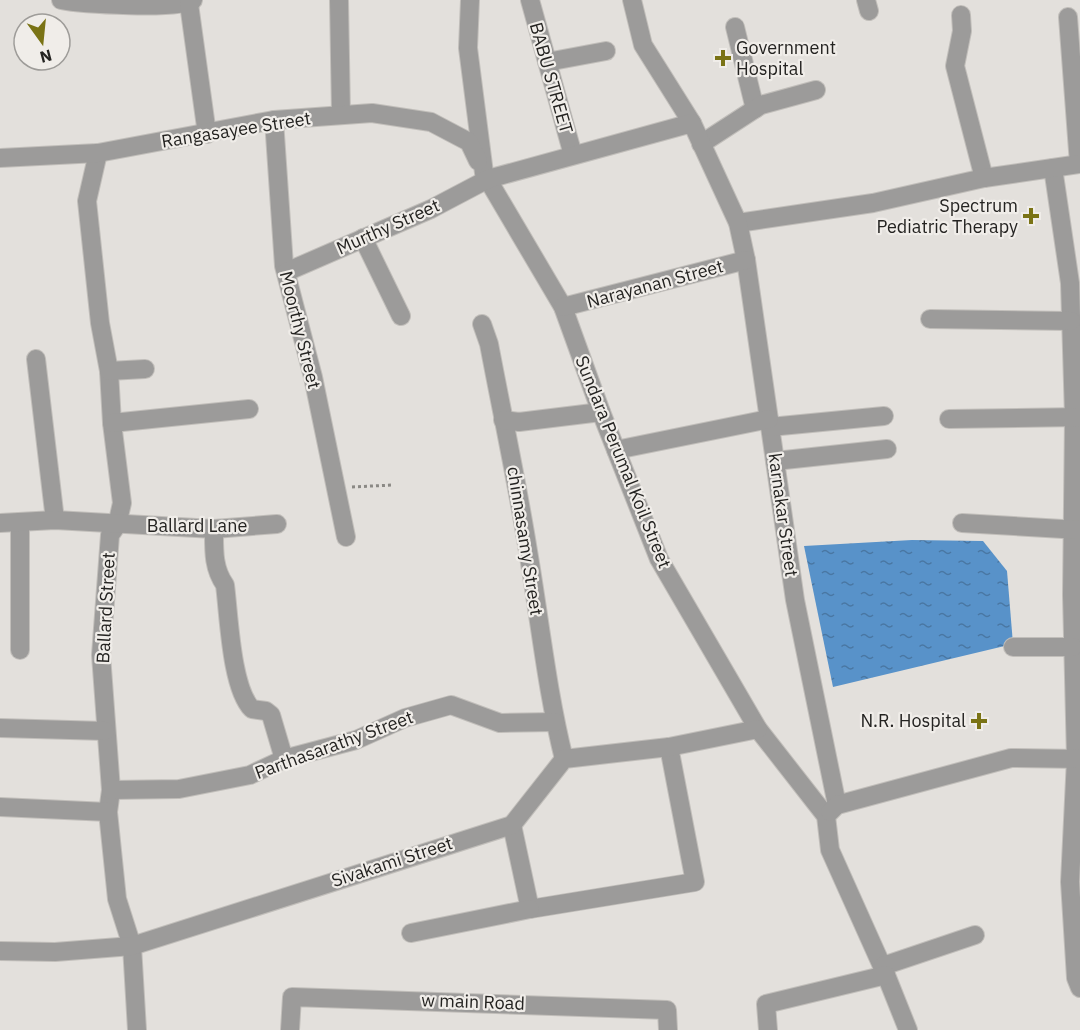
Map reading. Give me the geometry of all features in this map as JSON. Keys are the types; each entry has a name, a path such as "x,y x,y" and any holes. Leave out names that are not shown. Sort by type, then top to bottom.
{"street":[{"path":"61,0 130,5 191,2 207,134"},
{"path":"339,0 341,115"},
{"name":"Sundara Perumal Koil Street","path":"470,0 468,48 486,176 563,307 601,412 659,559 758,729 832,810"},
{"name":"BABU STREET","path":"530,0 573,155"},
{"name":"karnakar Street","path":"632,0 643,45 692,123 738,223 746,260 795,600 832,810"},
{"path":"961,15 962,31 955,66 984,178"},
{"path":"738,223 873,203 984,178 1079,164 1068,17"},
{"path":"735,27 755,109"},
{"path":"547,62 606,51"},
{"path":"701,144 761,105 816,90"},
{"name":"Rangasayee Street","path":"0,158 98,153 274,120 372,113 431,122 469,142 486,176"},
{"name":"Moorthy Street","path":"274,120 286,272 313,377 346,537"},
{"name":"Murthy Street","path":"286,272 431,208 486,176 692,123"},
{"name":"Ballard Street","path":"98,153 87,201 100,323 109,371 112,423 122,503 117,525 110,535 101,655 111,790 108,812 117,899 132,946 137,1030"},
{"path":"1053,168 1075,283 1071,321 1077,417 1073,647 1078,759 1070,882 1076,906 1076,978 1080,988"},
{"path":"363,237 401,316"},
{"name":"Narayanan Street","path":"563,307 746,260"},
{"path":"930,319 1071,321"},
{"name":"chinnasamy Street","path":"482,324 489,344 528,551 555,722 564,759"},
{"path":"36,359 55,520"},
{"path":"109,371 145,369"},
{"path":"112,423 249,410"},
{"path":"503,420 519,423 601,412"},
{"path":"616,450 769,423 884,416"},
{"path":"949,419 1077,417"},
{"path":"775,461 887,449"},
{"name":"Ballard Lane","path":"0,522 95,521 117,525 214,529 277,524"},
{"path":"20,522 20,650"},
{"path":"962,523 1076,531"},
{"path":"214,529 215,564 218,576 225,585 235,667 245,700 252,709 266,711 271,715 284,759"},
{"path":"1013,647 1073,647"},
{"name":"Parthasarathy Street","path":"111,790 179,789 250,775 284,759 356,740 405,718 451,705 500,723 555,722"},
{"path":"0,728 105,731"},
{"path":"530,909 512,825 564,759 669,747 758,729"},
{"path":"411,933 530,909 695,882 669,747"},
{"path":"908,1030 830,850 832,810 1011,758 1078,759"},
{"path":"0,807 108,812"},
{"name":"Sivakami Street","path":"0,951 55,952 132,946 512,825"},
{"path":"768,1030 766,1004 884,971 975,936"},
{"name":"w main Road","path":"290,1030 292,997 667,1010 668,1030"}],"path":[{"path":"336,487 393,485"}],"water":[{"path":"912,540 983,541 1007,571 1013,644 833,687 804,546"}],"place":[{"name":"Government Hospital","path":"723,58"},
{"name":"Spectrum Pediatric Therapy","path":"1031,216"},
{"name":"N.R. Hospital","path":"979,721"}]}
